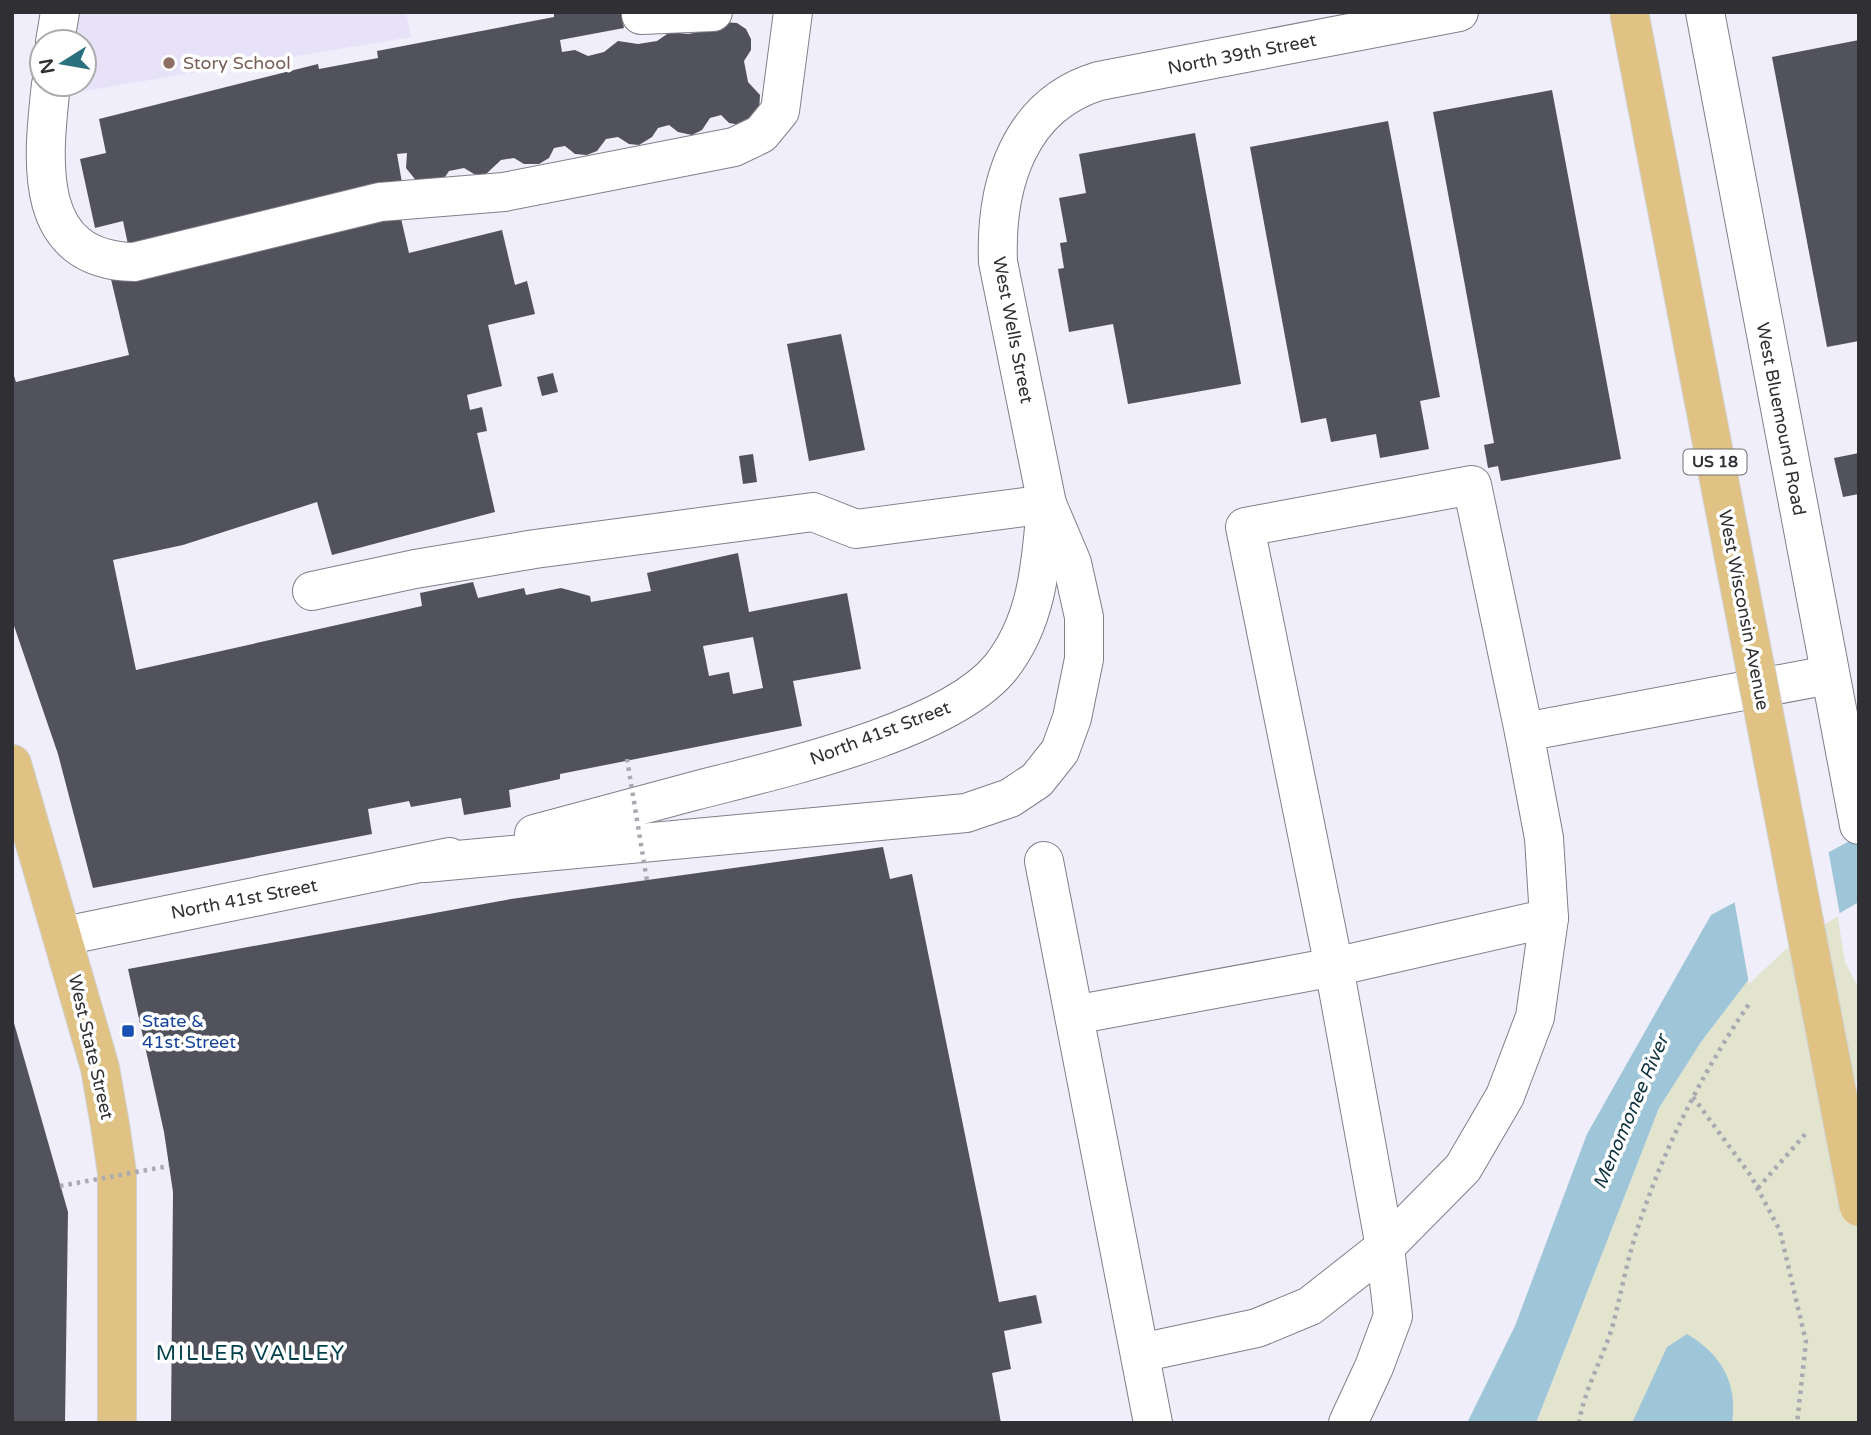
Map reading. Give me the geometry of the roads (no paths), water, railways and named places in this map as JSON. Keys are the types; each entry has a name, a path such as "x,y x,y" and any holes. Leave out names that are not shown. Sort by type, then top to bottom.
{"main road":[{"name":"West Wisconsin Avenue","path":"1629,12 1859,1207"},
{"name":"West State Street","path":"12,764 64,936 100,1068 117,1173 117,1423"}],"street":[{"path":"641,15 713,12"},
{"path":"50,98 45,148 46,173 61,228 77,246 94,258 134,262 380,202 504,192 734,147 761,134 780,111 793,12"},
{"name":"North 39th Street","path":"1035,120 1052,103 1074,88 1099,81 1459,12"},
{"name":"West Bluemound Road","path":"1705,12 1840,692 1849,776 1859,825"},
{"name":"West Wells Street","path":"1035,120 1015,157 997,229 999,262 1046,504"},
{"path":"1140,1353 1257,1328 1310,1306 1385,1247 1463,1168 1505,1096 1535,1017 1549,918 1544,838 1472,485 1245,527 1334,967 1385,1247 1393,1315 1374,1367 1348,1423"},
{"path":"312,591 415,569 535,549 813,512 856,529 1046,504"},
{"name":"North 41st Street","path":"425,863 966,813 1010,799 1037,780 1060,751 1072,718 1084,659 1084,617 1072,563 1046,504"},
{"name":"North 41st Street","path":"64,936 425,863 804,763 947,709 980,690 1016,643 1031,611 1039,579 1046,504"},
{"path":"1524,732 1840,692"},
{"path":"1044,861 1153,1423"},
{"path":"1074,1015 1334,967 1549,918"}],"water":[{"name":"Menomonee River","path":"1859,836 1859,902 1785,945 1749,979 1701,1042 1659,1108 1536,1423 1467,1423 1515,1326 1587,1134 1711,915"},
{"path":"1687,1334 1718,1360 1724,1371 1732,1395 1732,1423 1632,1423 1667,1347"}],"place":[{"name":"Story School","path":"169,63"},
{"name":"State & 41st Street","path":"128,1031"}],"district":[{"name":"MILLER VALLEY","path":"251,1353"}]}
